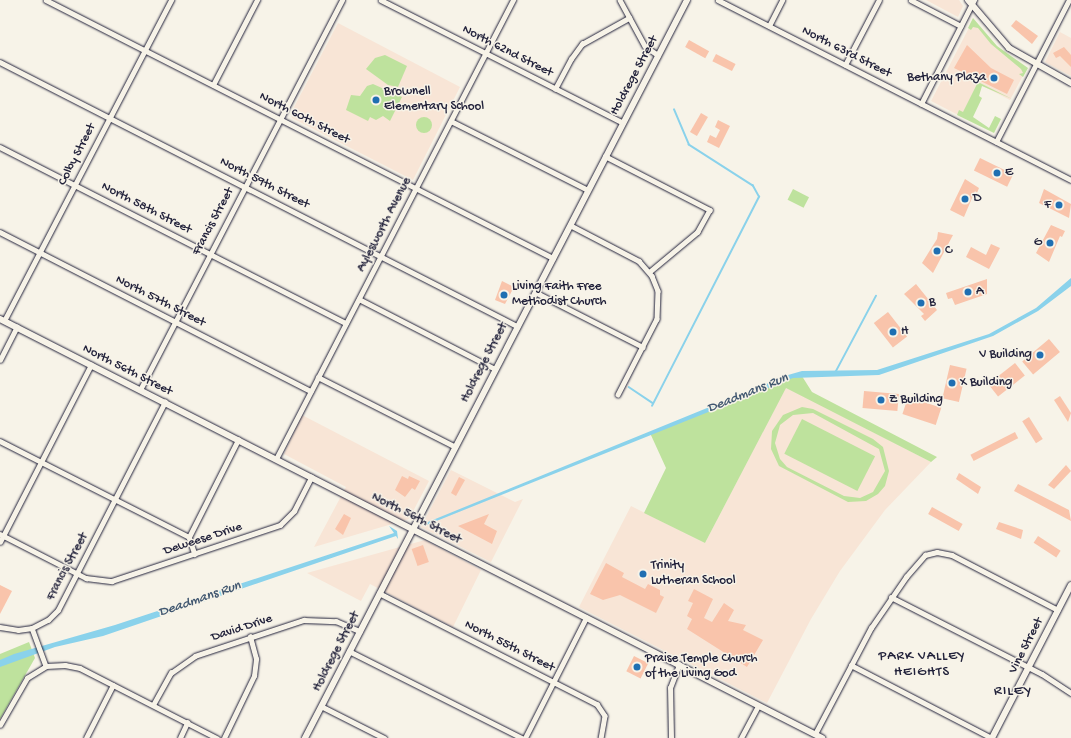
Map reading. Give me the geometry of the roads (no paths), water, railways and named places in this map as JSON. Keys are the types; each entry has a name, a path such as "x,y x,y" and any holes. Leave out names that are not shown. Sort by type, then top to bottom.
{"main road":[{"name":"Holdrege Street","path":"305,738 411,529 687,0"},
{"path":"971,2 1002,43 1036,65 1071,83"},
{"name":"North 56th Street","path":"2,320 822,738"},
{"name":"Vine Street","path":"992,738 1071,585"}],"street":[{"name":"North 60th Street","path":"46,0 553,258"},
{"name":"Colby Street","path":"2,320 75,185 171,0"},
{"path":"213,85 257,0"},
{"name":"Francis Street","path":"140,390 342,0"},
{"name":"North 62nd Street","path":"381,0 623,123"},
{"name":"Aylesworth Avenue","path":"276,459 512,0"},
{"path":"620,0 646,47 658,55"},
{"name":"North 63rd Street","path":"718,0 1071,180"},
{"path":"769,26 782,0"},
{"path":"845,65 879,0"},
{"path":"911,0 961,26"},
{"path":"996,142 1069,0"},
{"path":"921,104 961,26 971,2"},
{"path":"555,89 570,58 582,44 630,18"},
{"name":"North 59th Street","path":"0,62 517,326"},
{"path":"451,121 588,190"},
{"name":"North 58th Street","path":"0,147 346,323"},
{"path":"605,156 710,210 698,232 650,272"},
{"path":"570,225 632,257 650,272 658,291 660,308 643,347 618,395"},
{"name":"North 57th Street","path":"0,232 311,391"},
{"path":"535,292 643,347"},
{"path":"359,299 495,369"},
{"path":"0,360 17,327"},
{"path":"0,542 2,535 91,365"},
{"path":"318,377 454,446"},
{"name":"Francis Street","path":"32,628 48,620 58,610 164,402"},
{"path":"189,538 238,440"},
{"path":"0,441 189,538 195,554"},
{"name":"Deweese Drive","path":"2,535 77,574 94,581 112,581 280,525 294,511 311,477"},
{"path":"815,734 851,665 891,597 919,559 937,552 952,555 1058,610"},
{"name":"North 55th Street","path":"379,593 554,682 601,708 605,720 601,738"},
{"path":"891,597 1029,667 1071,693"},
{"path":"525,738 586,618"},
{"name":"David Drive","path":"153,705 167,679 183,662 250,637 314,619 336,621 360,631"},
{"path":"0,627 18,630 32,628 46,666"},
{"path":"224,738 254,676 256,659 250,637"},
{"path":"349,651 522,738"},
{"path":"671,738 670,688 679,665"},
{"path":"851,665 992,738"},
{"path":"0,725 21,685 46,666 76,667 217,738"},
{"path":"86,738 113,685"},
{"path":"321,706 384,738"},
{"path":"741,738 758,706"},
{"path":"180,738 187,723"}],"water":[{"name":"Deadmans Run","path":"1071,278 1071,286 1038,311 993,336 879,375 793,378 424,526 423,524 788,375 802,371 877,370 989,334 1036,308"},
{"name":"Deadmans Run","path":"389,526 397,531 398,539 396,536 103,636 55,647 0,667 0,660 14,654 115,625 394,533"}],"waterway":[{"path":"652,406 759,197 753,186 689,145 674,110"},
{"path":"835,373 876,296"},
{"path":"629,387 653,403"}],"place":[{"name":"Bethany Plaza","path":"994,78"},
{"name":"Brownell Elementary School","path":"376,100"},
{"name":"E","path":"997,173"},
{"name":"D","path":"965,199"},
{"name":"F","path":"1059,205"},
{"name":"G","path":"1050,243"},
{"name":"C","path":"937,251"},
{"name":"A","path":"968,292"},
{"name":"Living Faith Free Methodist Church","path":"504,295"},
{"name":"B","path":"921,303"},
{"name":"H","path":"893,332"},
{"name":"V Building","path":"1040,355"},
{"name":"X Building","path":"952,383"},
{"name":"Z Building","path":"881,400"},
{"name":"Trinity Lutheran School","path":"643,574"},
{"name":"Praise Temple Church of the Living God","path":"637,667"}],"district":[{"name":"PARK VALLEY HEIGHTS","path":"922,666"},
{"name":"RILEY","path":"1013,692"}]}
